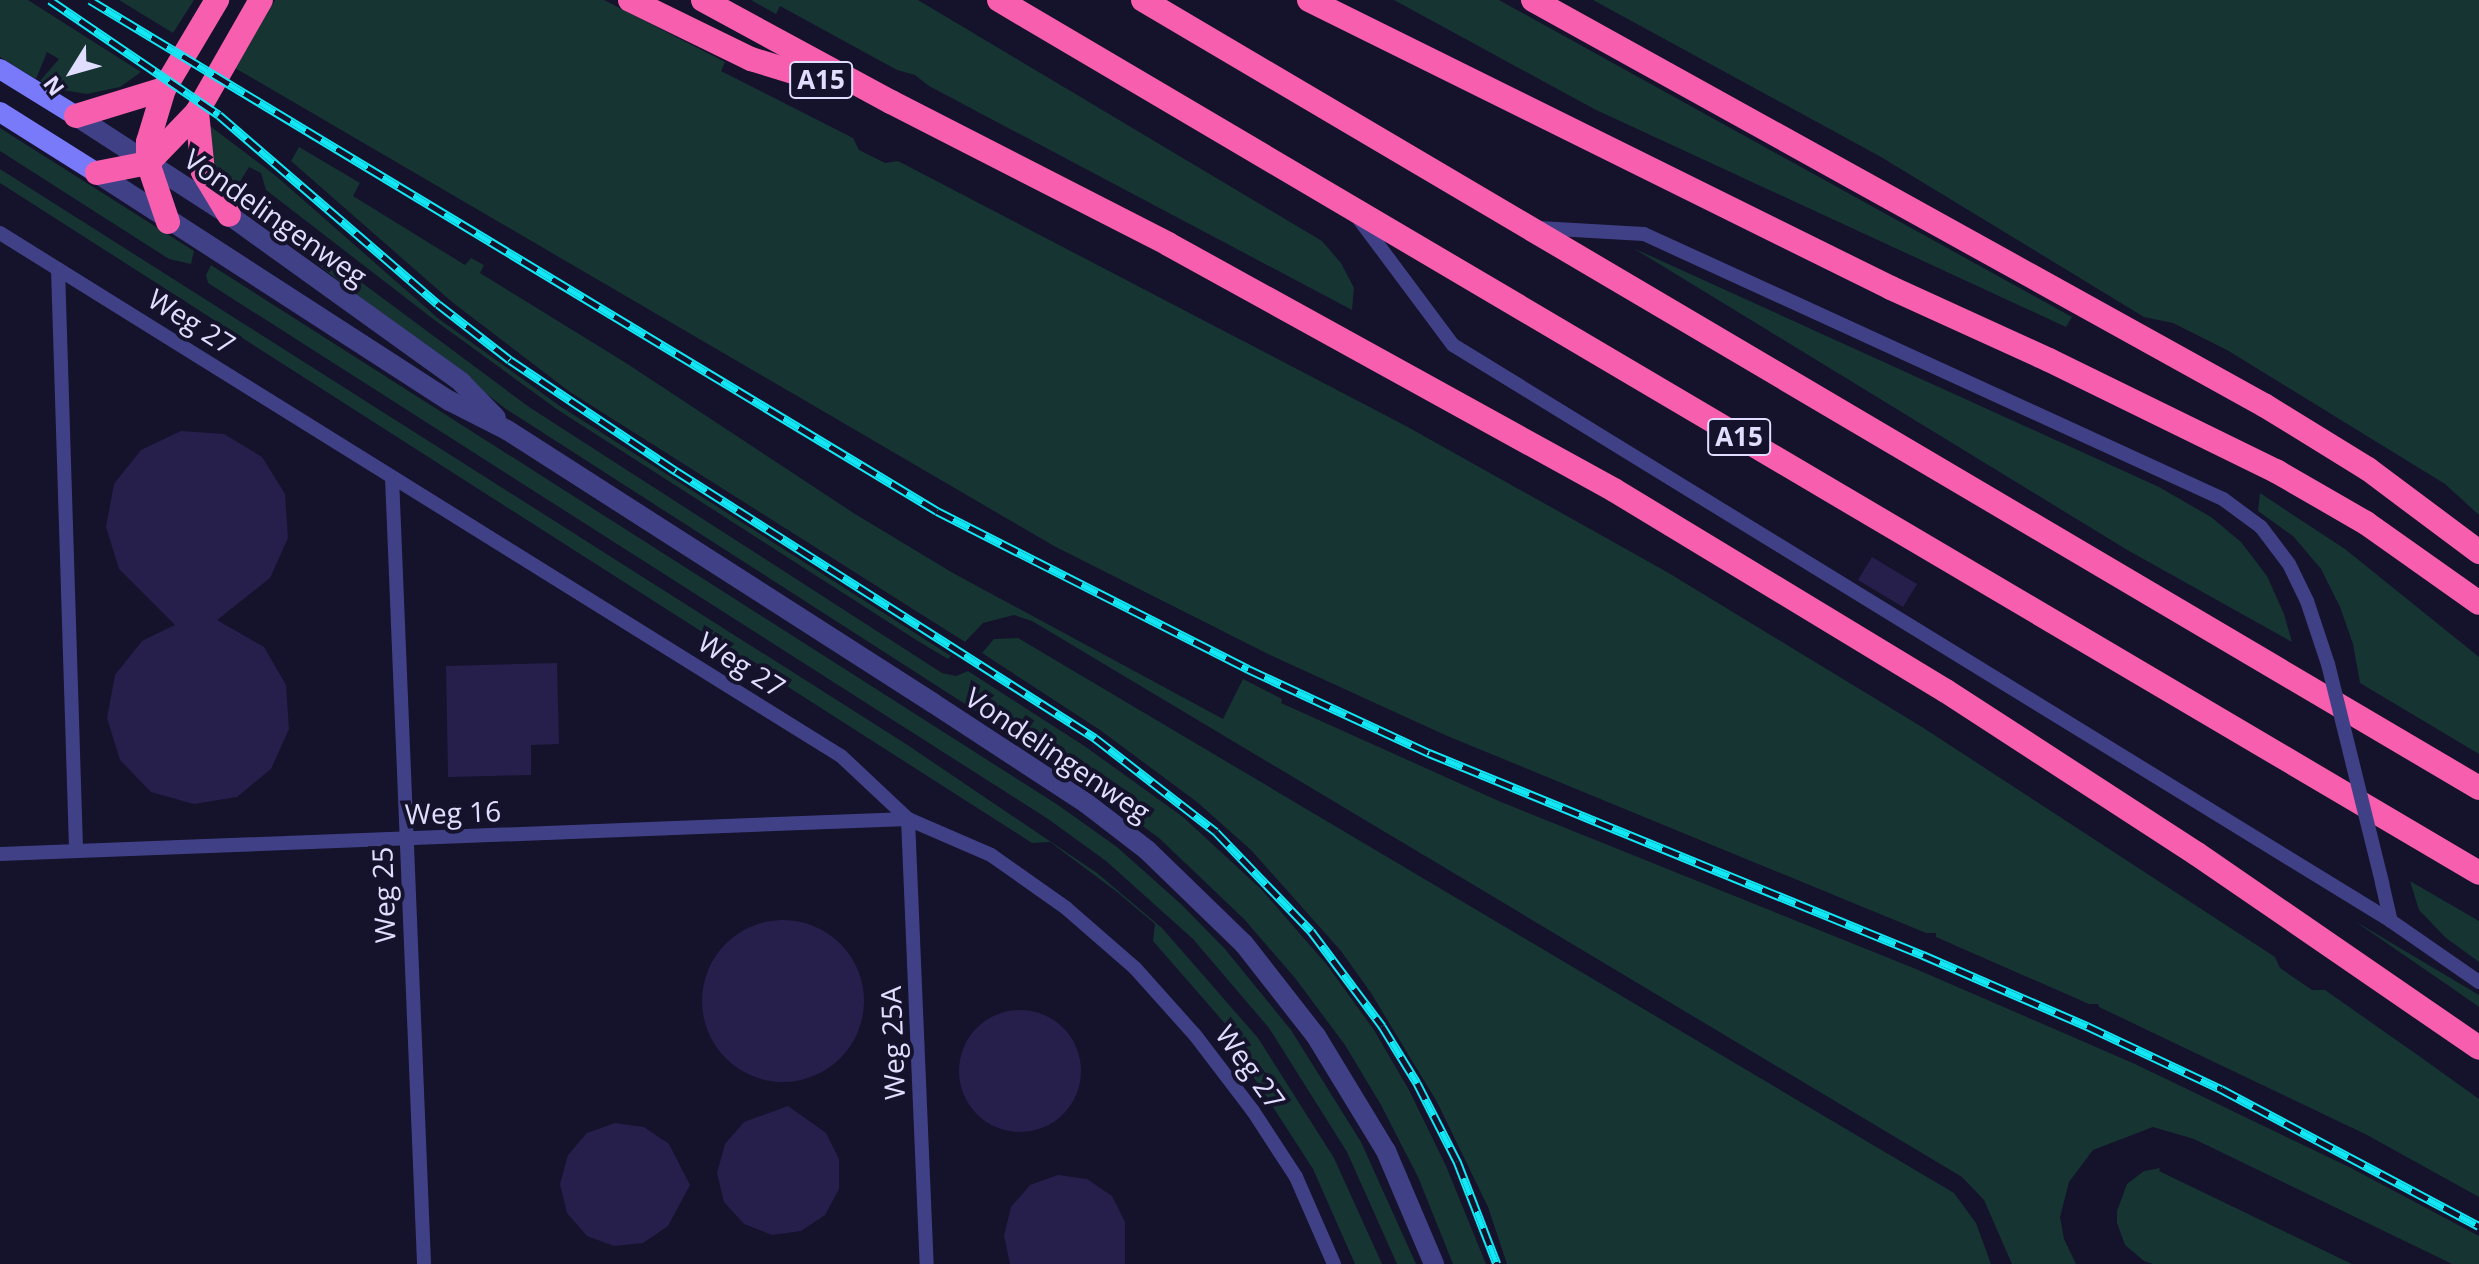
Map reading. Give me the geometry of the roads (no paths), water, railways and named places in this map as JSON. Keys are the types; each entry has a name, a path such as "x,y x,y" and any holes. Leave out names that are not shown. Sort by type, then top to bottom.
{"highway":[{"path":"168,222 148,163 148,142 164,89 217,0"},
{"path":"97,173 148,163 197,112 261,0"},
{"name":"A15","path":"630,0 751,59 891,102"},
{"name":"A15","path":"703,0 1428,385 1652,513 1999,726 2197,854 2479,1048"},
{"name":"A15","path":"999,0 2479,873"},
{"name":"A15","path":"1143,0 2479,788"},
{"path":"1309,0 1891,288 2049,360 2276,471 2366,523 2479,603"},
{"path":"1533,0 2264,405 2368,469 2479,552"},
{"path":"76,116 164,89"},
{"path":"197,112 203,172 229,215"}],"street":[{"name":"Vondelingenweg","path":"0,69 229,215 461,382 507,430"},
{"name":"Vondelingenweg","path":"0,112 450,401 507,430 1054,781 1162,863 1244,944 1316,1036 1386,1151 1434,1264"}],"lane":[{"path":"1352,209 1453,345 2391,921 2479,982"},
{"path":"1526,227 1644,234 2223,499 2261,527 2289,564 2307,601 2328,664 2391,921"},
{"name":"Weg 27","path":"0,233 841,756 908,819 991,855 1066,908 1135,968 1195,1035 1253,1111 1296,1177 1334,1264"},
{"path":"58,269 76,849"},
{"name":"Weg 25","path":"392,477 424,1264"},
{"name":"Weg 16","path":"0,854 908,819"},
{"name":"Weg 25A","path":"908,819 927,1264"}],"railway":[{"path":"50,0 219,115 438,304 510,360 676,471 1095,738 1216,832 1311,931 1382,1026 1417,1083 1457,1161 1497,1264"},
{"path":"90,0 937,511 1248,669 1429,753 1923,955 2087,1026 2221,1089 2479,1226"}]}
